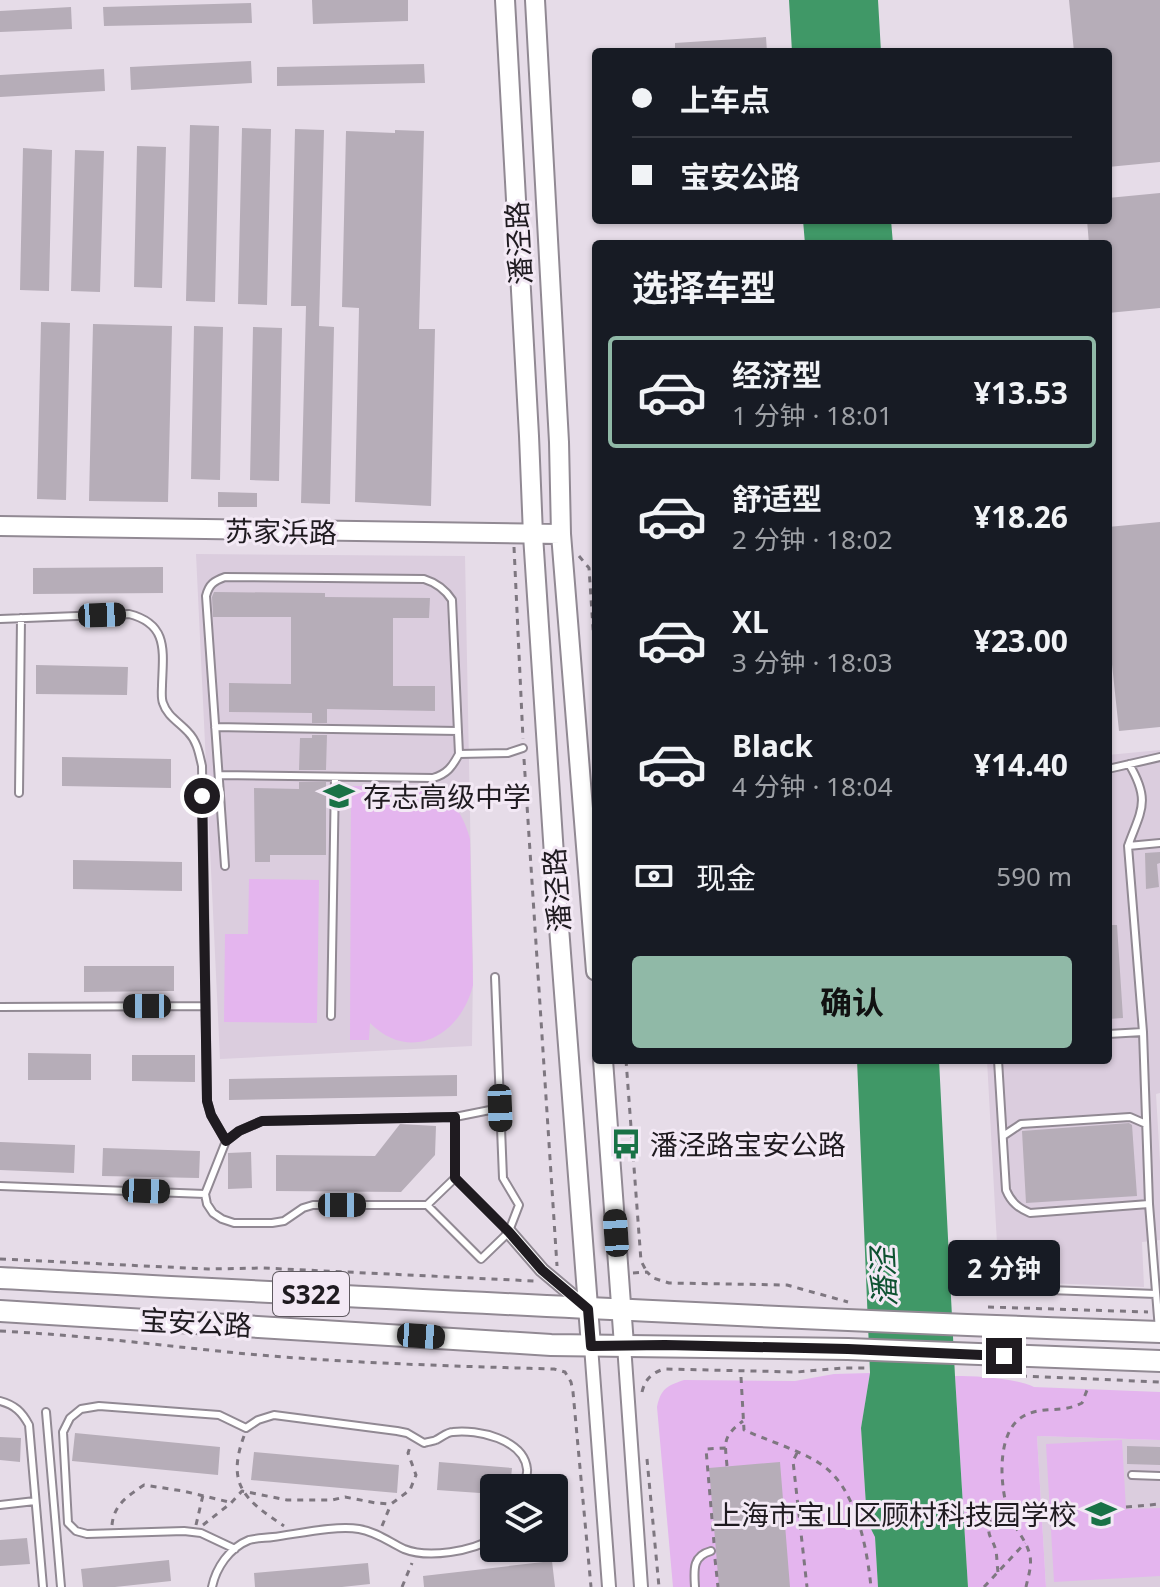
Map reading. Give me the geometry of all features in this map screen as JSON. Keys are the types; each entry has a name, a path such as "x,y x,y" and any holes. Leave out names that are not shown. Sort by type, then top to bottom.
{"main road":[{"name":"潘泾路","path":"505,0 533,535 591,1346"},
{"name":"潘泾路","path":"535,0 559,442 561,534 592,921"},
{"name":"苏家浜路","path":"0,526 561,534"},
{"path":"603,1064 624,1345"},
{"name":"宝安公路","path":"0,1278 972,1326 1159,1325"},
{"name":"宝安公路","path":"0,1311 846,1359 1160,1361"}],"street":[{"path":"509,1232 542,1270 588,1309"},
{"path":"624,1345 641,1587"},
{"name":"潘泾路","path":"591,1346 609,1587"}],"lane":[{"path":"219,775 433,778 443,775 459,754 452,600 445,589 424,579 225,577 208,587 206,596 225,866"},
{"path":"0,619 129,614 143,618 161,636 162,702 190,733 199,749 202,766 207,1101 226,1141"},
{"path":"19,793 21,618"},
{"path":"215,727 458,731"},
{"path":"459,754 508,753 523,748"},
{"path":"1112,768 1160,757"},
{"path":"1129,764 1138,780 1143,806 1128,846 1143,1032 1149,1204 1159,1325"},
{"path":"331,1016 335,777"},
{"path":"1128,846 1160,843"},
{"path":"427,1205 481,1259 509,1232 519,1205 503,1178 495,977"},
{"path":"0,1007 205,1006"},
{"path":"1112,1034 1143,1032"},
{"path":"998,1064 1006,1190 1019,1208 1030,1213 1149,1204"},
{"path":"455,1178 427,1205 313,1205 284,1221 272,1223 234,1223 222,1219 213,1213 205,1194 226,1141 239,1131 262,1121 455,1117 500,1108"},
{"path":"455,1117 455,1178 509,1232"},
{"path":"1003,1136 1021,1124 1130,1117 1146,1124"},
{"path":"0,1186 205,1194"},
{"path":"996,1288 1156,1294"},
{"path":"0,1401 12,1404 29,1425 43,1587"},
{"path":"235,1549 194,1532 87,1534 76,1531 68,1523 63,1432 70,1418 81,1409 99,1406 219,1415 246,1428 274,1415 397,1431 424,1443 450,1432 468,1432 509,1442 520,1454 527,1469 526,1474"},
{"path":"46,1412 61,1587"},
{"path":"1132,1475 1160,1476"},
{"path":"0,1505 35,1501"},
{"path":"212,1587 219,1565 249,1540 357,1528 378,1534 406,1550 429,1554 465,1549 480,1543"},
{"path":"695,1587 697,1557 711,1551"}],"path":[{"name":"潘泾路","path":"513,535 523,748 557,1264 554,1273"},
{"path":"580,557 589,568 592,613"},
{"path":"626,1064 641,1261 647,1272 653,1278 669,1283 787,1285 830,1298"},
{"name":"宝安公路","path":"0,1259 545,1280"},
{"path":"989,1307 1159,1325"},
{"name":"宝安公路","path":"0,1331 64,1334 339,1361 554,1369 565,1372 573,1392 591,1587"},
{"path":"641,1404 646,1381 654,1372 664,1369 797,1372 846,1359"},
{"path":"973,1362 996,1375 1160,1382"},
{"path":"741,1377 744,1430 818,1462 845,1491 858,1521 871,1587"},
{"path":"1026,1587 1030,1553 1011,1520 1006,1503 1003,1452 1011,1427 1026,1415 1071,1409 1082,1403 1089,1385"},
{"path":"727,1466 727,1437 743,1421"},
{"path":"246,1428 236,1470 242,1491 260,1510 296,1534"},
{"path":"378,1534 391,1504 410,1490 416,1475 408,1453 413,1438"},
{"path":"718,1587 706,1449 726,1448"},
{"path":"646,1450 659,1587"},
{"path":"797,1453 793,1461 807,1587"},
{"path":"112,1533 113,1515 121,1501 144,1485 231,1503"},
{"path":"194,1532 242,1491"},
{"path":"242,1491 287,1500 345,1497 391,1504"},
{"path":"194,1532 203,1495"},
{"path":"998,1572 996,1550 989,1538 988,1528 991,1517 999,1513 1006,1503"},
{"path":"1126,1507 1160,1504"},
{"path":"984,1587 1025,1543"},
{"path":"402,1587 417,1552"}],"shaded area":[{"name":"存志高级中学","path":"196,554 465,556 472,1046 220,1059"},
{"path":"1160,750 1160,1093 1156,1094 1160,1240 1142,1242 1144,1287 999,1281 987,1064 1112,1064 1112,755"},
{"path":"351,786 371,786 372,805 393,789 434,792 451,803 467,828 470,839 473,985 458,1018 432,1038 417,1042 402,1041 386,1035 370,1023 369,1040 350,1040"},
{"path":"249,879 319,880 317,1023 224,1022 225,934 248,934"},
{"path":"870,1373 861,1429 867,1521 875,1537 878,1587 673,1587 657,1407 665,1389 684,1380 795,1381 834,1374"},
{"path":"955,1376 985,1377 1034,1387 1160,1392 1160,1440 1037,1436 1046,1587 968,1587"},
{"name":"上海市宝山区顾村科技园学校","path":"1037,1436 1160,1440 1160,1587 1046,1587"},
{"name":"上海市宝山区顾村科技园学校","path":"1122,1440 1126,1509 1160,1508 1160,1576 1054,1582 1046,1444"}],"water":[{"path":"789,0 878,0 881,48 792,48"},
{"path":"803,224 891,224 893,240 805,240"},
{"name":"潘泾","path":"857,1064 939,1064 968,1587 878,1587 875,1537 867,1521 861,1428 870,1373"}],"building":[{"path":"312,0 408,0 408,21 313,24"},
{"path":"1069,0 1160,0 1160,162 1112,167 1112,48 1074,48"},
{"path":"251,3 252,23 104,26 103,7"},
{"path":"71,7 72,29 0,32 0,11"},
{"path":"766,37 767,48 675,48 675,43"},
{"path":"251,61 252,83 131,90 130,67"},
{"path":"424,64 425,83 277,86 277,67"},
{"path":"104,69 105,91 0,97 0,75"},
{"path":"190,125 219,126 215,302 186,301"},
{"path":"242,128 271,129 267,305 238,304"},
{"path":"295,129 324,130 319,326 334,327 330,504 301,503 306,306 291,306"},
{"path":"395,130 424,131 419,329 435,329 431,506 355,502 359,308 342,307 346,131 395,133"},
{"path":"137,146 166,147 162,288 134,287"},
{"path":"23,148 52,150 49,291 20,290"},
{"path":"75,150 104,151 100,292 71,291"},
{"path":"1160,193 1160,308 1112,313 1112,240 1089,240 1087,224 1112,224 1112,198"},
{"path":"41,322 70,323 66,500 37,499"},
{"path":"93,324 172,326 168,502 89,501"},
{"path":"194,326 223,327 220,480 191,479"},
{"path":"253,327 282,328 279,481 250,480"},
{"path":"218,492 257,493 257,507 218,507"},
{"path":"1160,522 1160,727 1119,731 1112,664 1112,527"},
{"path":"163,567 163,593 33,594 33,568"},
{"path":"214,592 430,598 429,618 393,618 393,686 435,686 435,711 327,709 327,723 312,723 312,713 229,712 229,683 291,684 291,617 213,617"},
{"path":"36,665 128,667 127,695 36,694"},
{"path":"312,735 327,735 326,770 299,770 300,738 312,738"},
{"path":"62,757 171,759 171,788 62,786"},
{"path":"299,782 326,782 326,855 270,855 270,862 255,862 254,788 299,789"},
{"path":"1160,852 1160,863 1157,864 1159,887 1146,889 1145,853"},
{"path":"73,860 182,862 182,891 73,889"},
{"path":"1112,925 1117,925 1123,1018 1112,1019"},
{"path":"84,966 174,966 174,991 84,992"},
{"path":"28,1053 91,1054 91,1080 28,1080"},
{"path":"132,1055 195,1055 195,1082 132,1081"},
{"path":"457,1075 457,1096 229,1100 229,1079"},
{"path":"400,1124 436,1126 435,1155 401,1192 276,1191 276,1155 375,1156"},
{"path":"1132,1125 1137,1196 1026,1203 1022,1131"},
{"path":"0,1142 75,1145 74,1173 0,1170"},
{"path":"103,1148 200,1151 199,1178 102,1176"},
{"path":"251,1152 252,1188 228,1189 228,1153"},
{"path":"1039,1258 1040,1277 1005,1277 1004,1259"},
{"path":"75,1433 220,1447 218,1475 72,1461"},
{"path":"0,1437 21,1438 20,1462 0,1460"},
{"path":"1127,1446 1160,1447 1160,1465 1127,1464"},
{"path":"254,1452 399,1465 397,1493 251,1480"},
{"path":"439,1462 512,1468 511,1474 480,1474 480,1493 437,1490"},
{"path":"780,1462 790,1587 719,1587 709,1468"},
{"path":"27,1538 30,1564 0,1566 0,1540"},
{"path":"169,1560 171,1581 83,1587 81,1569"},
{"path":"552,1562 555,1587 424,1587 423,1576"},
{"path":"368,1563 370,1584 255,1587 254,1573"}],"place":[{"name":"存志高级中学","path":"339,796"},
{"name":"潘泾路宝安公路","path":"626,1144"},
{"name":"上海市宝山区顾村科技园学校","path":"1101,1514"}],"route":[{"path":"202,796 207,1101 226,1141 239,1131 262,1121 455,1117 455,1178 542,1270 588,1309 591,1346 848,1349 1004,1356"}]}
